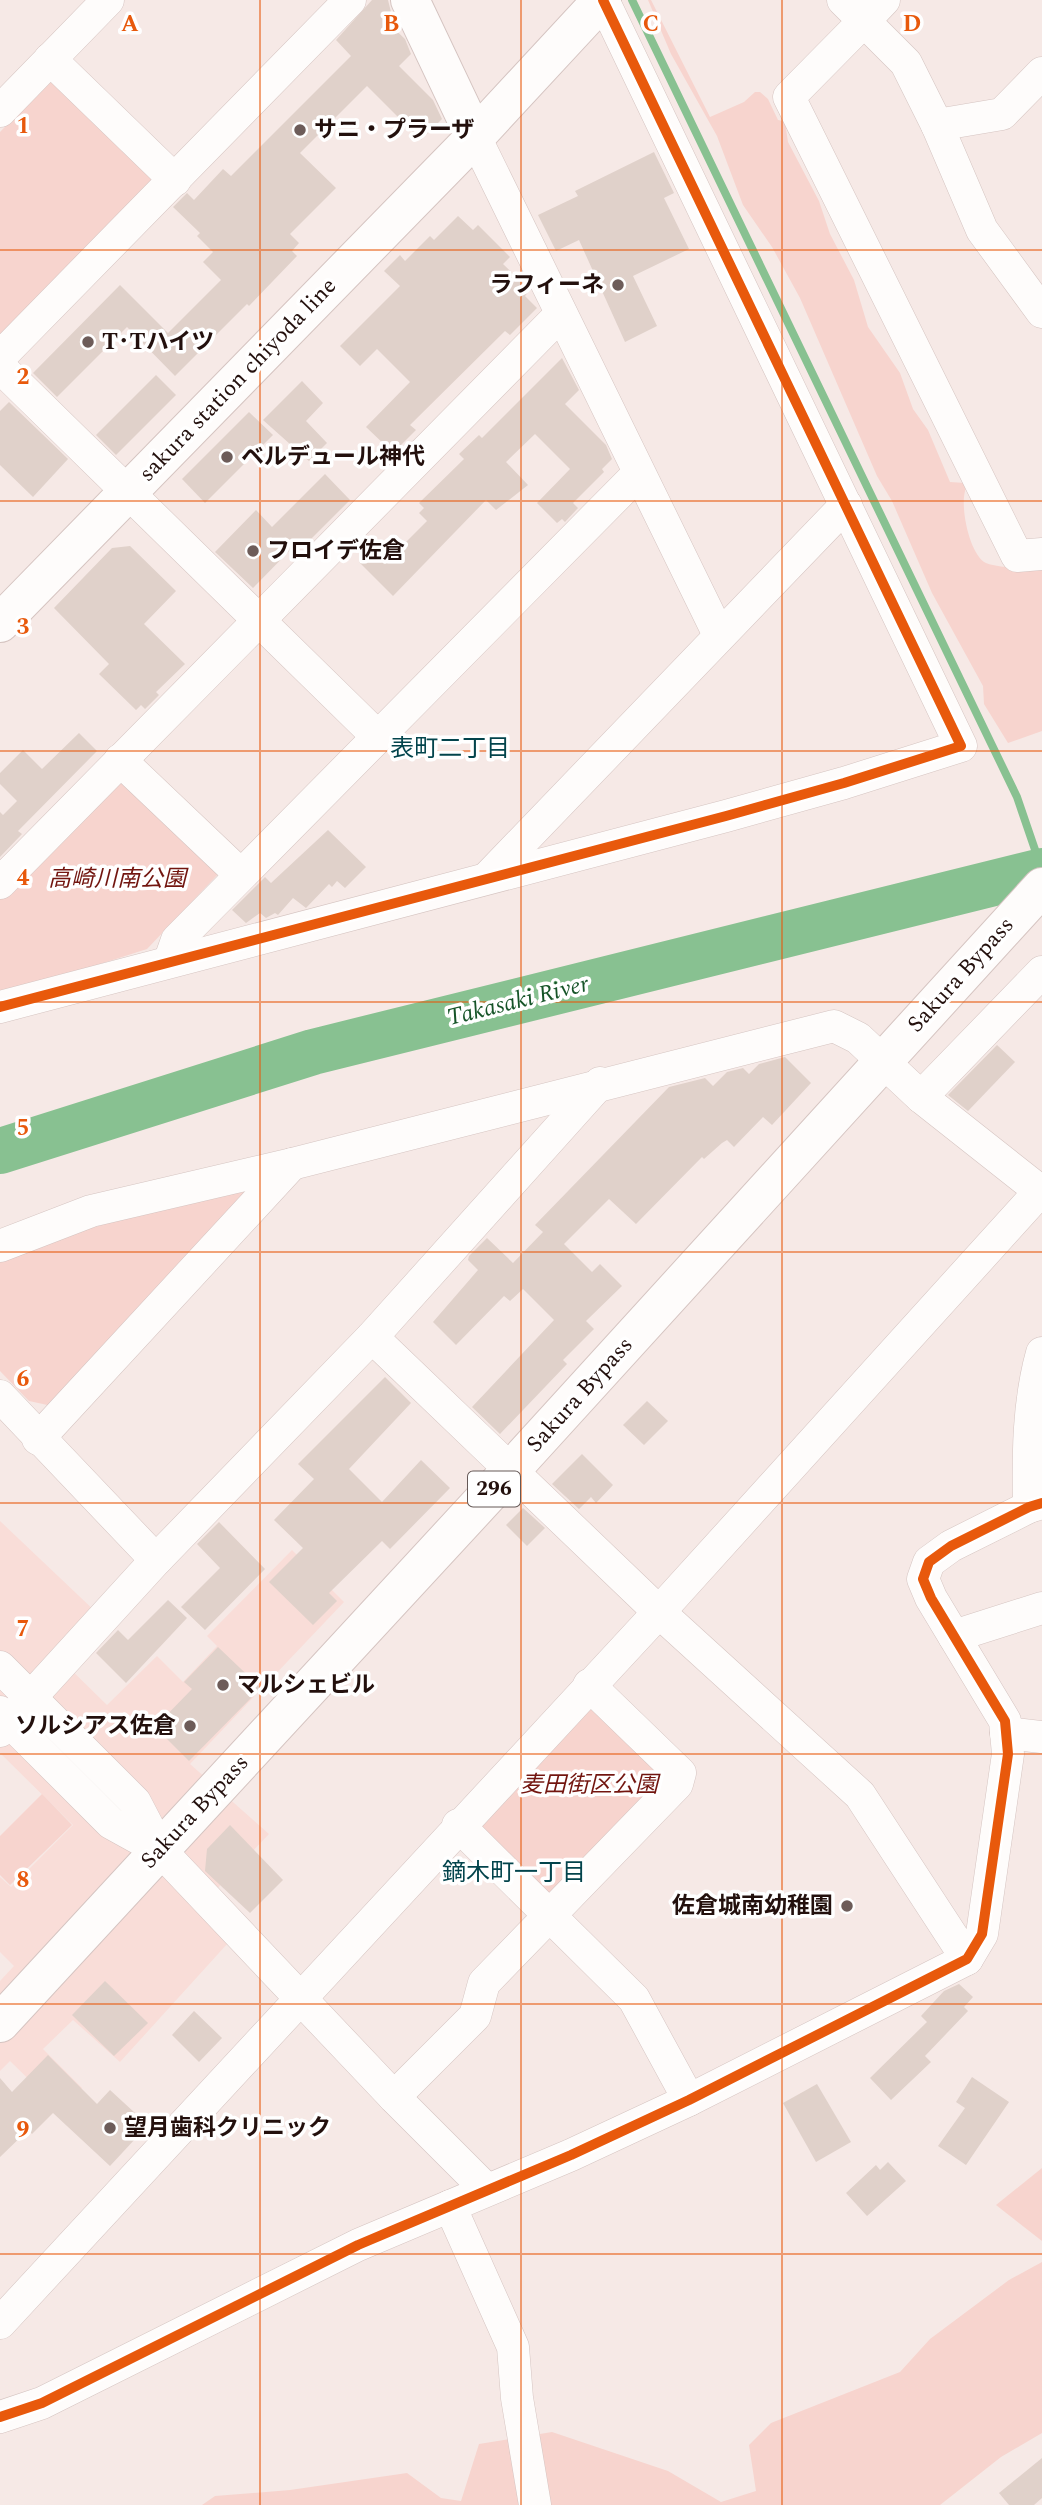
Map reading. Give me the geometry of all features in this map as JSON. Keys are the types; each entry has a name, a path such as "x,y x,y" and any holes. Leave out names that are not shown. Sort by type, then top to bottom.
{"main road":[{"path":"410,0 475,137"},
{"name":"sakura station chiyoda line","path":"0,623 475,137 602,0"},
{"name":"Sakura Bypass","path":"0,2023 511,1470 1042,887"}],"street":[{"path":"0,111 108,0"},
{"path":"0,357 350,0"},
{"path":"0,1007 844,783 961,746 602,0"},
{"path":"1042,312 982,230 937,125 905,63 864,7 789,97 1017,556 1042,554"},
{"path":"50,59 175,180"},
{"path":"937,125 1002,114 1042,72"},
{"path":"475,137 719,635"},
{"path":"0,883 561,314"},
{"path":"0,367 376,735"},
{"path":"170,960 177,940 240,874 638,474"},
{"path":"488,877 846,505"},
{"path":"120,760 240,874"},
{"path":"920,1097 1042,972"},
{"path":"0,1247 91,1211 292,1164 600,1083 834,1026 858,1038 920,1097 1041,1190 659,1612 458,1825 0,2323"},
{"path":"160,1850 111,1823 3,1721 31,1699 156,1560 372,1337 600,1083"},
{"path":"38,1439 292,1164"},
{"path":"372,1337 659,1612 860,1795 967,1959"},
{"path":"0,2417 43,2403 358,2245 689,2100 967,1959 982,1934 1008,1754 1005,1721 931,1598 923,1579 929,1562 951,1546 1035,1505 1028,1445 1036,1373 1042,1353"},
{"path":"0,1396 38,1439 156,1560"},
{"path":"954,1636 1042,1608"},
{"path":"0,1667 135,1802 160,1850 394,2097 486,2189"},
{"path":"394,2097 475,2016 484,1983 677,1784 681,1773 589,1685"},
{"path":"1006,1732 1042,1737"},
{"path":"458,1825 634,1999 689,2100"},
{"path":"450,2206 513,2347 517,2398 536,2505"}],"shaded area":[{"path":"0,1521 98,1614 56,1655 107,1705 157,1656 183,1682 217,1646 207,1636 292,1550 344,1602 190,1764 269,1834 196,1911 228,1943 120,2062 73,2020 43,2049 82,2088 60,2110 10,2061 0,2071 0,1981 14,1966 0,1952 0,1877 11,1887 73,1825 0,1753"}],"green space":[{"path":"648,0 651,0 710,117 744,102 755,92 760,92 768,99 778,120 793,123 786,129 788,142 819,201 830,234 854,280 868,327 900,373 913,409 928,430 950,482 965,483 967,486 965,515 975,550 980,558 992,565 1042,569 1042,731 1008,743 984,704 983,686 932,593 892,501 877,476 800,298 772,247 743,205 717,136 671,54"},
{"path":"49,81 69,84 156,180 0,343 0,132"},
{"name":"高崎川南公園","path":"126,776 220,872 147,949 0,996 0,898 115,782"},
{"path":"241,1181 250,1188 52,1406 29,1401 0,1371 0,1257"},
{"name":"麦田街区公園","path":"587,1701 670,1772 548,1895 474,1828"},
{"path":"42,1794 72,1825 10,1885 0,1875 0,1836"},
{"path":"1042,2168 1042,2241 996,2205"},
{"path":"1042,2262 1042,2433 1001,2457 940,2505 202,2505 215,2496 290,2490 407,2473 441,2498 461,2501 479,2444 552,2432 668,2471 721,2502 756,2491 749,2445 771,2423 900,2372 930,2339 1009,2280"}],"building":[{"path":"372,0 388,0 391,12 384,19 405,39 411,54 399,66 433,100 442,119 421,140 367,86 300,153 336,188 290,234 299,243 292,251 297,256 249,306 247,304 175,376 127,327 57,397 33,373 120,285 168,333 221,280 203,262 213,252 197,236 200,233 173,207 187,193 194,200 223,169 231,176 351,56 336,40"},
{"path":"654,152 674,193 664,198 689,249 633,276 657,326 625,342 579,240 556,251 538,215 578,196 575,191"},
{"path":"458,216 473,230 478,225 510,257 503,264 530,290 525,296 537,308 510,335 505,331 410,425 416,430 397,449 390,443 387,447 366,427 410,382 377,349 360,366 340,346 400,286 384,271 400,255 405,261 430,236 434,240"},
{"path":"562,358 579,390 565,404 606,445 612,459 602,469 604,472 573,503 578,508 565,522 562,519 557,523 537,503 570,469 535,434 506,462 528,485 496,510 486,500 393,596 359,562 380,542 393,555 427,521 419,513 424,508 419,503 464,459 459,454 479,435 482,438"},
{"path":"156,375 176,395 116,455 96,435"},
{"path":"302,381 323,403 306,421 327,443 309,461 263,420"},
{"path":"9,402 68,459 33,497 0,465 0,411"},
{"name":"ベルデュール神代","path":"249,412 273,435 205,503 182,479"},
{"path":"325,474 350,500 306,544 301,539 253,588 215,552 256,510 272,527"},
{"path":"130,546 176,591 144,624 185,664 156,692 159,695 145,709 141,705 136,710 99,674 109,664 54,608 112,548"},
{"path":"79,733 97,751 18,831 22,834 0,857 0,812 3,815 17,801 0,784 0,773 23,750 42,769"},
{"path":"328,830 366,867 345,888 337,881 332,887 329,884 306,908 293,898 278,915 275,913 266,918 260,913 246,923 232,910 265,877 271,883"},
{"path":"997,1045 1015,1062 968,1111 948,1095"},
{"path":"785,1057 811,1083 772,1125 763,1117 734,1147 727,1140 704,1159 702,1157 636,1224 609,1199 564,1244 592,1272 600,1264 622,1286 586,1321 594,1329 563,1360 567,1364 500,1434 472,1407 554,1320 523,1289 510,1301 504,1296 456,1345 433,1322 478,1270 468,1260 469,1256 487,1238 513,1263 543,1232 535,1225 669,1087 705,1078 713,1086 727,1072 743,1068 749,1074 759,1064"},
{"path":"385,1377 411,1403 349,1469 382,1502 421,1460 450,1488 390,1549 382,1541 329,1593 337,1601 313,1625 269,1582 303,1548 274,1520 314,1479 298,1464"},
{"path":"647,1401 668,1421 644,1445 623,1425"},
{"path":"582,1454 613,1485 596,1503 591,1497 579,1509 552,1484"},
{"path":"523,1508 545,1528 527,1546 506,1525"},
{"path":"219,1522 265,1569 205,1630 181,1607 220,1568 197,1544"},
{"path":"168,1600 187,1618 126,1683 96,1653 118,1630 128,1640"},
{"path":"218,1647 261,1688 189,1761 155,1727 192,1689 184,1682"},
{"path":"230,1825 283,1880 250,1913 205,1871 207,1849"},
{"path":"105,1981 148,2023 114,2056 72,2015"},
{"path":"959,1984 973,1997 964,2007 968,2011 925,2056 931,2062 891,2100 870,2078 927,2022 921,2016 944,1991"},
{"path":"194,2011 222,2038 199,2062 172,2035"},
{"path":"48,2055 97,2104 110,2090 148,2125 110,2166 53,2113 32,2134 28,2130 0,2157 0,2078 12,2092"},
{"path":"972,2077 1009,2102 966,2165 938,2146 965,2108 956,2102"},
{"path":"817,2084 851,2142 816,2162 783,2103"},
{"path":"888,2162 906,2181 867,2216 846,2193 876,2165 880,2170"},
{"path":"1042,2458 1042,2498 1034,2505 1009,2505 999,2493"}],"waterway":[{"path":"632,0 1017,797 1042,870"},
{"name":"Takasaki River","path":"0,1151 313,1052 1042,871"}],"cycle path":[{"path":"0,1007 726,816 961,746 603,0"},
{"path":"0,2417 42,2403 358,2245 571,2155 689,2100 967,1959 982,1934 1008,1754 1005,1721 931,1598 923,1579 929,1562 951,1546 1042,1503"}],"place":[{"name":"サニ・プラーザ","path":"300,130"},
{"name":"ラフィーネ","path":"618,285"},
{"name":"T･Tハイツ","path":"88,342"},
{"name":"ベルデュール神代","path":"227,457"},
{"name":"フロイデ佐倉","path":"253,551"},
{"name":"マルシェビル","path":"223,1685"},
{"name":"ソルシアス佐倉","path":"190,1726"},
{"name":"佐倉城南幼稚園","path":"847,1906"},
{"name":"望月歯科クリニック","path":"110,2128"}],"district":[{"name":"表町二丁目","path":"450,749"},
{"name":"鏑木町一丁目","path":"514,1873"}]}
